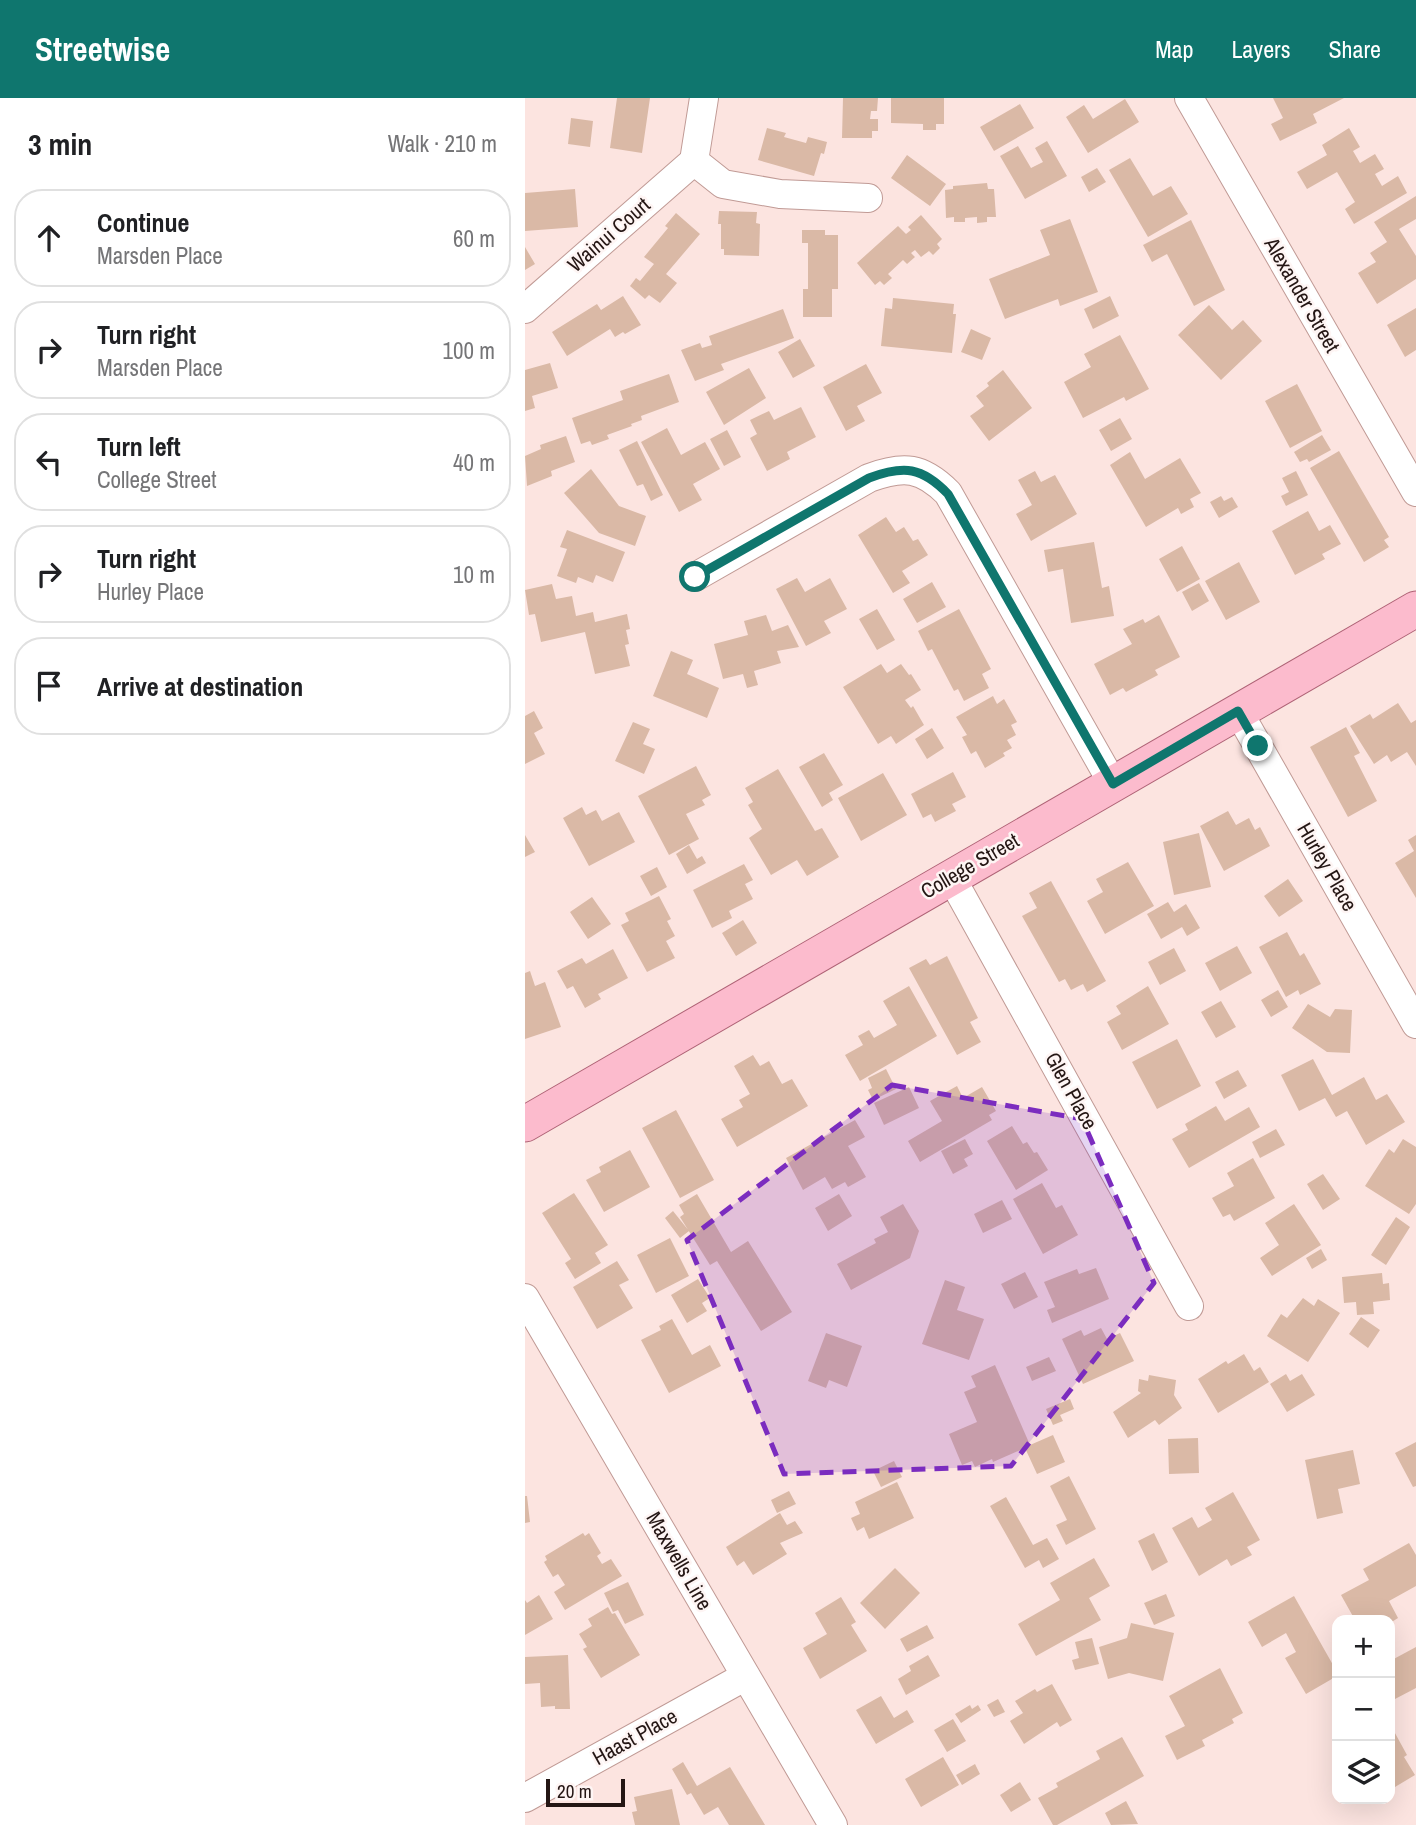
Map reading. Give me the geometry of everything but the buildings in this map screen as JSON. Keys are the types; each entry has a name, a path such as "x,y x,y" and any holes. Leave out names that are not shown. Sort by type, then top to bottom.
{"main road":[{"name":"College Street","path":"525,1124 1416,609"}],"street":[{"path":"703,98 694,161 723,184 780,194 868,198"},
{"name":"Alexander Street","path":"1189,98 1416,492"},
{"name":"Wainui Court","path":"525,309 694,161"},
{"path":"695,577 869,478 893,470 915,472 933,479 948,494 1113,784"},
{"name":"Hurley Place","path":"1238,711 1416,1024"},
{"name":"Glen Place","path":"951,877 1189,1306"},
{"name":"Maxwells Line","path":"525,1298 832,1825"},
{"name":"Haast Place","path":"525,1798 746,1676"}],"highlighted area":[{"path":"892,1085 1082,1119 1154,1283 1011,1466 784,1474 687,1240"}],"route":[{"path":"695,577 869,478 893,470 915,472 933,479 948,494 1113,784 1238,711 1258,746"}]}
